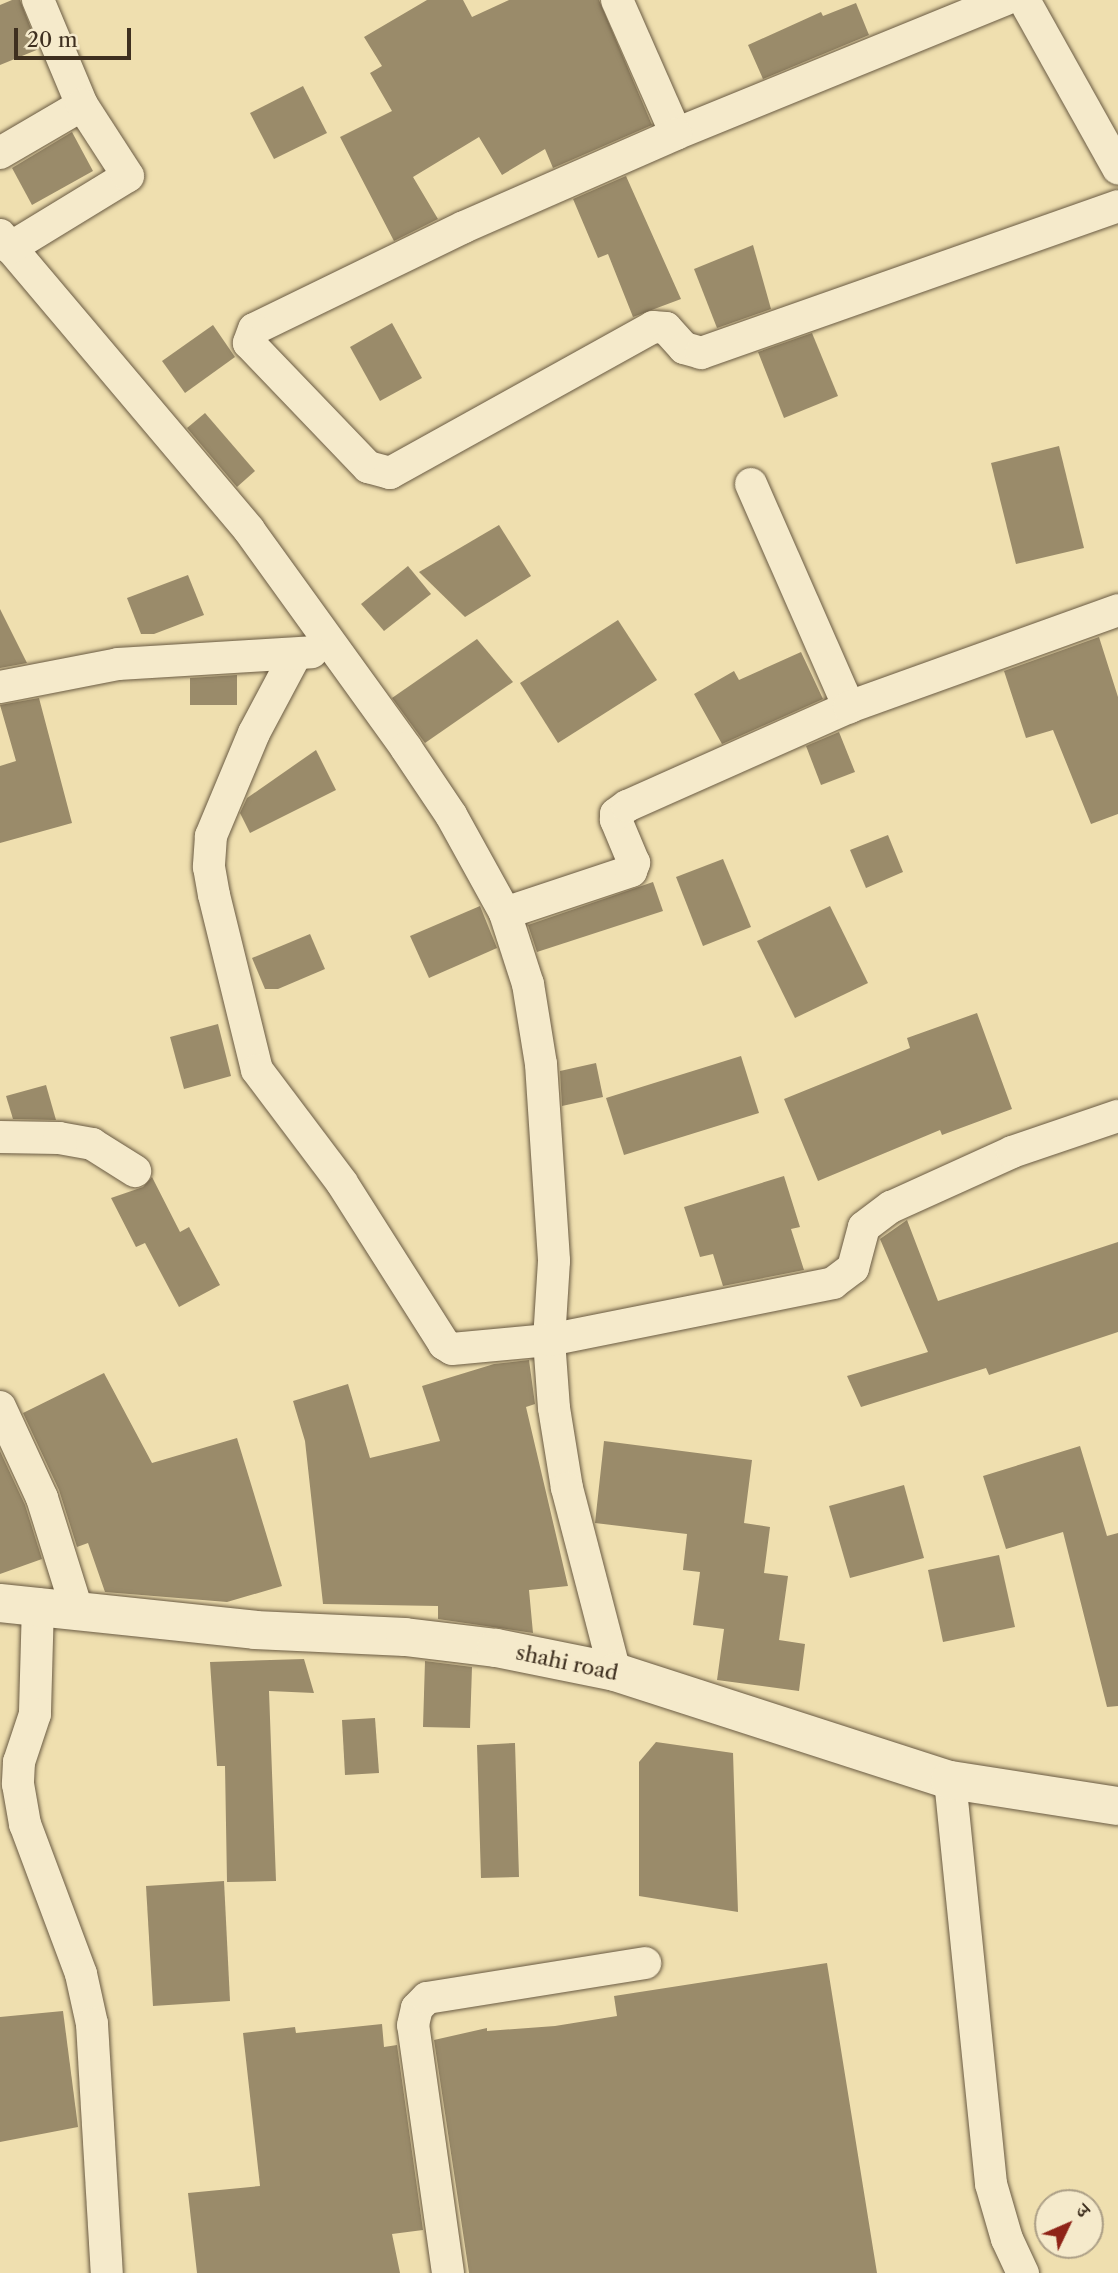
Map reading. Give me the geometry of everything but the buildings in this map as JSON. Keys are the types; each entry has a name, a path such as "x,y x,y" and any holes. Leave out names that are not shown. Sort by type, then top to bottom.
{"street":[{"path":"38,0 82,105 128,176 5,241 249,530 451,815 505,913 528,984 541,1064 554,1261 550,1340 554,1408 567,1488 615,1672"},
{"path":"617,0 676,134"},
{"path":"1004,0 676,134 346,282 254,329 249,343 368,467 390,473 653,327 666,328 684,348 701,353 1118,206"},
{"path":"1024,0 1118,168"},
{"path":"0,153 82,105"},
{"path":"751,484 849,707"},
{"path":"505,913 631,871 634,863 616,820 616,814 627,806 849,707 1118,610"},
{"path":"0,687 118,664 334,650"},
{"path":"296,654 254,733 211,836 209,867 214,895 236,970 252,1056 273,1097 342,1183 444,1344 463,1351 550,1340 833,1283 853,1268 864,1227 891,1207 1012,1152 1118,1116"},
{"path":"0,1138 59,1138 92,1144 135,1171"},
{"path":"0,1407 42,1498 77,1610"},
{"name":"shahi road","path":"0,1603 38,1604 255,1630 405,1637 496,1648 615,1672 950,1780 1118,1806"},
{"path":"38,1604 36,1701 18,1784 25,1824 81,1974 92,2024 107,2273"},
{"path":"950,1780 991,2184 1006,2239 1023,2273"},
{"path":"448,2273 413,2025 417,2008 427,1998 645,1963"}]}
